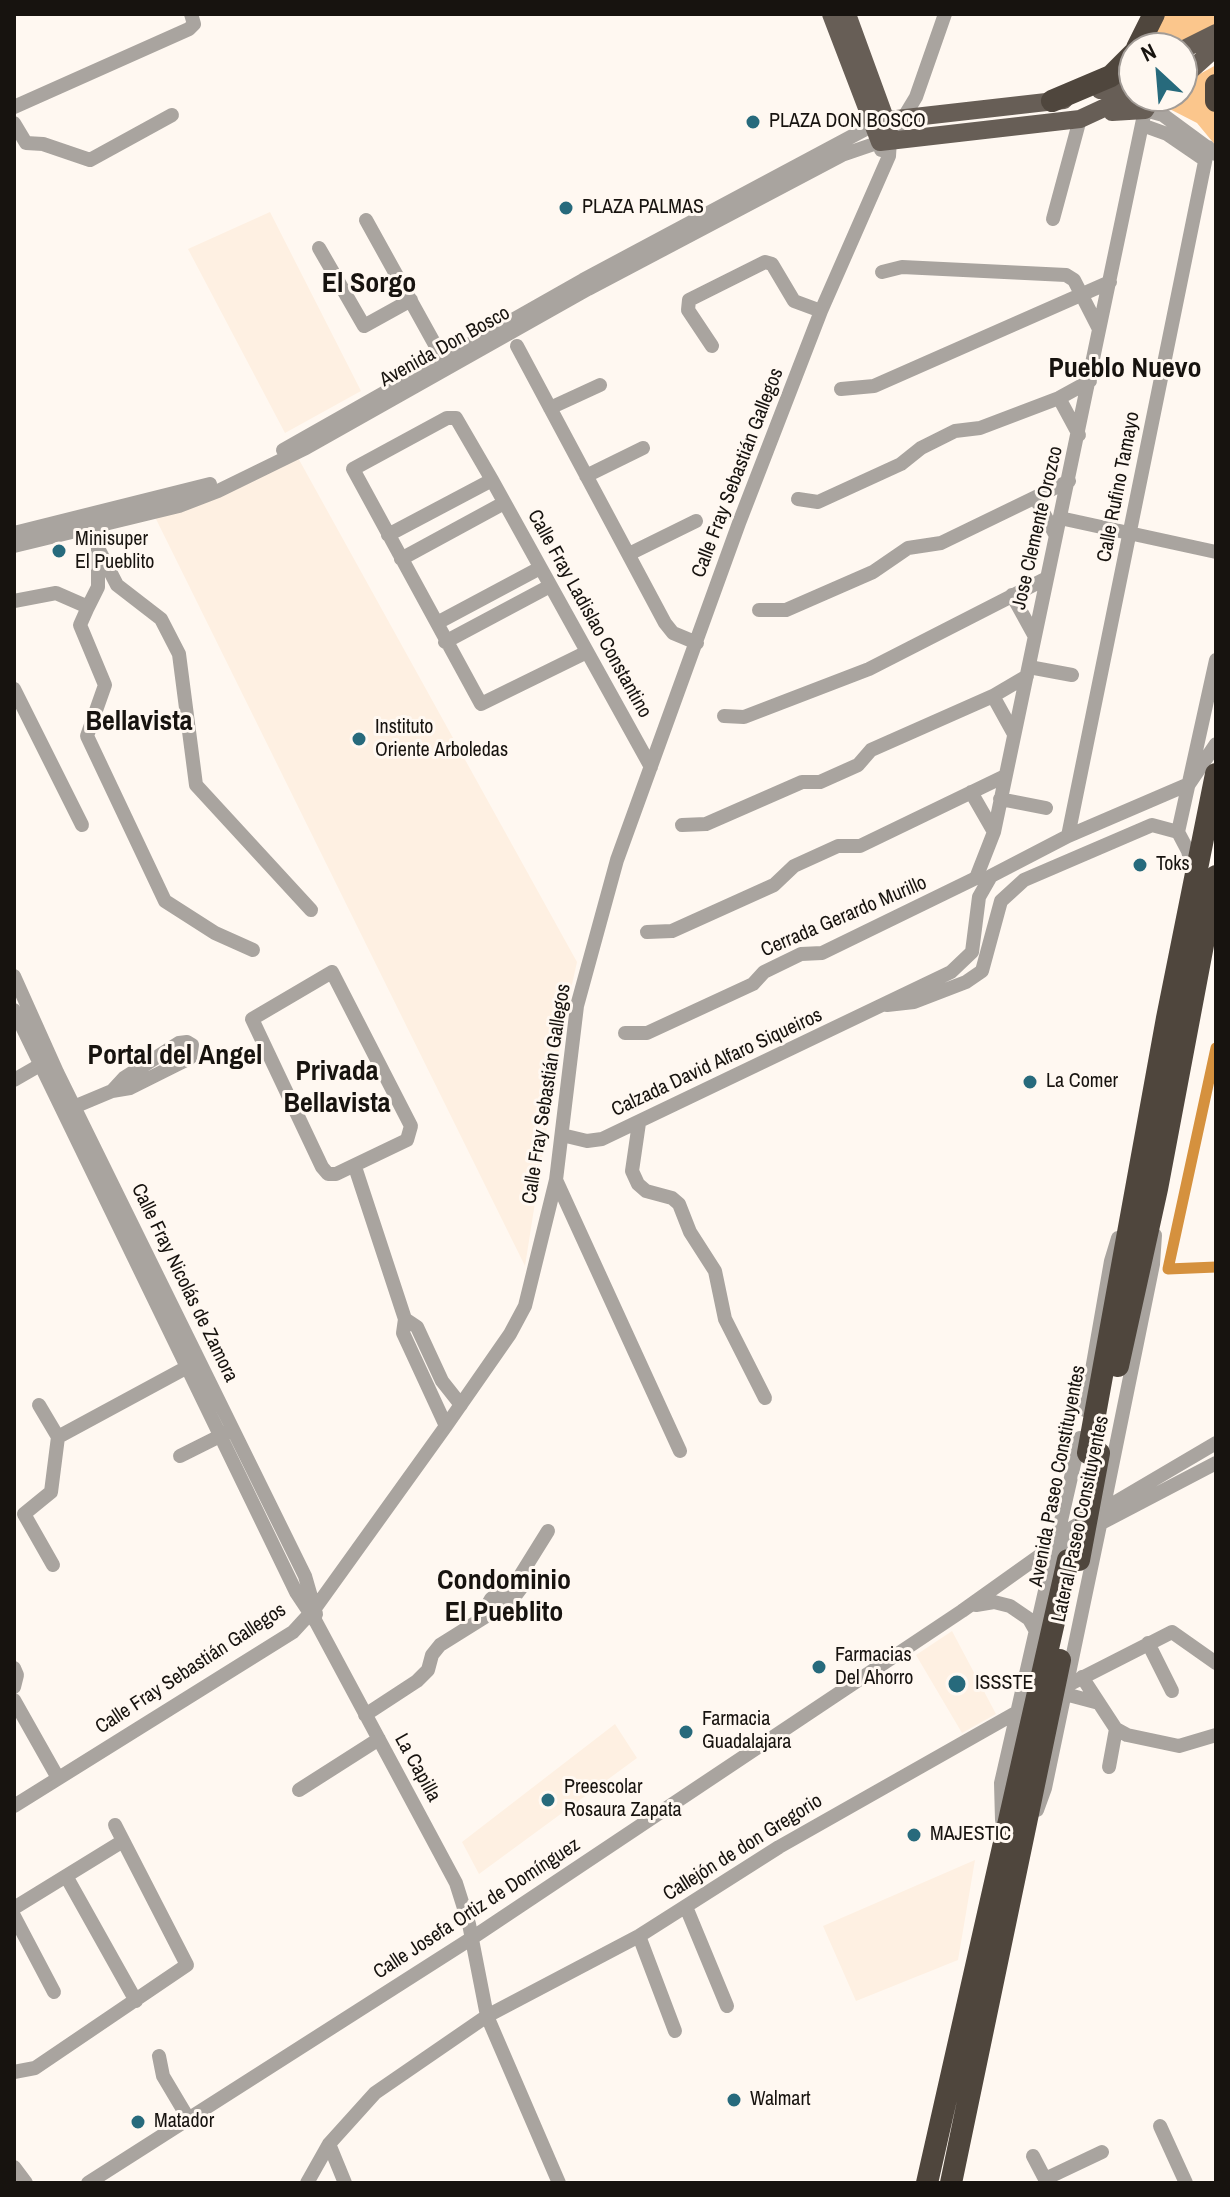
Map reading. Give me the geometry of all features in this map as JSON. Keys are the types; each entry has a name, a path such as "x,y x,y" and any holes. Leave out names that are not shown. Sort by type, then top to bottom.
{"highway":[{"path":"1145,32 1154,14"},
{"path":"1052,101 1111,76 1118,69"},
{"path":"1216,85 1216,101"},
{"name":"Avenida Paseo Constituyentes","path":"927,2183 1023,1799 1210,881 1216,774"},
{"name":"Avenida Paseo Constituyentes","path":"951,2183 1012,1848"}],"main road":[{"path":"831,14 888,129"},
{"path":"847,14 888,129"},
{"path":"1198,56 1215,44"},
{"path":"1198,62 1215,44"},
{"path":"888,129 941,115 1080,97 1118,81"},
{"path":"1089,117 1118,102"},
{"path":"888,129 936,137 1130,112"},
{"path":"936,137 929,134 928,125 941,115"}],"street":[{"name":"Calle Fray Sebastián Gallegos","path":"14,1806 293,1632 314,1614 461,1405 525,1306 556,1180 577,1006 617,860 821,311 885,162 888,129 945,14"},
{"path":"14,107 192,19"},
{"name":"Jose Clemente Orozco","path":"985,864 1147,112"},
{"path":"1153,112 1163,115 1210,153"},
{"path":"14,123 26,143 43,144 90,160 172,115"},
{"path":"1053,219 1089,117"},
{"name":"Avenida Don Bosco","path":"304,444 443,359 583,280 888,129"},
{"name":"Avenida Don Bosco","path":"14,533 187,503 284,455 888,129"},
{"name":"Calle Rufino Tamayo","path":"1068,836 1210,153"},
{"path":"366,220 443,359"},
{"path":"319,248 364,326 411,300"},
{"path":"712,346 688,310 689,300 765,262 772,264 794,301 821,311"},
{"path":"882,272 902,267 1060,273 1074,280 1099,329"},
{"path":"841,389 874,386 1110,282"},
{"path":"517,346 665,623 698,639"},
{"path":"798,499 818,502 901,464 921,448 955,431 980,428 1059,398 1090,381"},
{"path":"550,408 600,385"},
{"path":"1059,398 1079,435"},
{"name":"Calle Fray Ladislao Constantino","path":"388,535 353,469 452,416 492,480 651,767"},
{"path":"586,476 643,448"},
{"path":"492,480 388,535 445,642 481,704 587,652"},
{"path":"759,610 786,610 873,572 908,548 941,543 1069,481"},
{"path":"1036,499 1056,536"},
{"path":"401,559 504,503"},
{"path":"1060,518 1131,531 1216,552"},
{"name":"Avenida Don Bosco","path":"14,546 91,520"},
{"path":"91,520 98,548 98,587 80,625 105,685 87,736 165,901 215,933 253,950"},
{"path":"629,554 696,521"},
{"path":"98,548 120,589 161,619 179,654 196,785 311,910"},
{"path":"437,623 540,568"},
{"path":"724,716 744,717 869,669 1047,578"},
{"path":"445,642 550,586"},
{"path":"14,601 56,593 88,607"},
{"path":"1012,595 1034,635"},
{"path":"1210,881 1178,832 1216,660"},
{"path":"682,825 706,824 802,782 820,782 858,765 871,750 993,696 1028,672 1072,675"},
{"path":"14,689 82,825"},
{"path":"993,696 1014,734"},
{"path":"1189,784 1216,744"},
{"path":"647,932 672,931 774,885 794,866 838,846 860,846 1005,776"},
{"name":"Calzada David Alfaro Siqueiros","path":"562,1135 587,1141 639,1123 951,972 972,952 979,897 991,876 1068,836 1189,784"},
{"path":"971,792 994,832"},
{"path":"1000,799 1046,808"},
{"path":"1148,801 1157,816 1152,825 1178,832"},
{"name":"Calzada David Alfaro Siqueiros","path":"887,1005 914,1002 966,982 982,971 1001,901 1024,880 1152,825"},
{"name":"Cerrada Gerardo Murillo","path":"625,1033 647,1033 753,984 764,972 801,954 822,953 960,889 976,878 985,864"},
{"path":"332,972 411,1126 407,1140 355,1167 328,1174 322,1167 252,1019 332,972"},
{"name":"Calle Fray Nicolás de Zamora","path":"14,976 45,1062 186,1368 314,1614"},
{"name":"Calle Fray Nicolás de Zamora","path":"14,1010 45,1062"},
{"path":"67,1110 112,1091 130,1088 190,1058 192,1045 179,1043 124,1078 112,1091"},
{"path":"14,1080 45,1062"},
{"name":"Calle Fray Nicolás de Zamora","path":"67,1110 234,1429 305,1576 314,1614"},
{"path":"639,1123 632,1171 638,1184 679,1204 690,1232 719,1278 725,1319 765,1398"},
{"path":"355,1167 405,1319 403,1333 446,1426"},
{"path":"556,1180 680,1451"},
{"name":"Lateral Paseo Consituyentes","path":"1012,1848 1045,1788 1100,1525 1153,1264 1147,1187"},
{"name":"Lateral Paseo Consituyentes","path":"1012,1848 1001,1783 1070,1497 1111,1261 1147,1187"},
{"path":"405,1319 417,1327 442,1381 461,1405"},
{"path":"58,1437 200,1360"},
{"path":"39,1405 58,1437 51,1492 24,1514 53,1565"},
{"path":"180,1456 234,1429"},
{"name":"Calle Josefa Ortiz de Domínguez","path":"88,2183 472,1938 968,1607 1103,1509 1216,1443"},
{"path":"1076,1461 1088,1472 1113,1461"},
{"name":"Calle Josefa Ortiz de Domínguez","path":"1059,1539 1100,1525 1216,1463"},
{"path":"1183,1465 1186,1481"},
{"path":"1070,1497 1089,1485 1107,1487"},
{"path":"365,1715 417,1681 428,1670 432,1655 440,1645 512,1600 521,1588 520,1576 548,1531"},
{"path":"968,1607 986,1602 1010,1606 1029,1619 1037,1633"},
{"name":"La Capilla","path":"314,1614 456,1883 472,1938 487,2016 559,2183"},
{"path":"1099,1703 1066,1690 1082,1677 1172,1632 1216,1663"},
{"path":"1148,1643 1172,1691"},
{"path":"14,1668 17,1675 14,1687"},
{"path":"1082,1677 1116,1729 1127,1735 1179,1746 1216,1735"},
{"path":"14,1700 58,1778"},
{"name":"Callejón de don Gregorio","path":"307,2183 329,2144 375,2093 487,2016 639,1936 779,1847 1019,1711"},
{"path":"1109,1767 1116,1729"},
{"path":"299,1790 379,1739"},
{"path":"14,2072 35,2068 187,1965 115,1825"},
{"path":"14,1908 123,1841"},
{"path":"66,1876 136,2001"},
{"path":"686,1907 727,2006"},
{"path":"14,1916 54,1992"},
{"path":"639,1936 675,2031"},
{"path":"159,2056 163,2076 188,2118"},
{"path":"1160,2126 1186,2183"},
{"path":"329,2144 345,2183"},
{"path":"1033,2156 1045,2179 1070,2177 1102,2152"},
{"path":"14,2167 26,2183"}],"shaded area":[{"path":"1158,14 1216,14 1216,28 1198,37 1198,32 1149,32"},
{"path":"1216,65 1216,146 1197,123 1176,112 1198,112 1198,75"},
{"path":"270,212 361,391 285,433 188,249"},
{"name":"Instituto Oriente Arboledas","path":"297,456 577,962 563,1025 525,1266 154,515"},
{"name":"ISSSTE","path":"952,1631 996,1714 962,1733 916,1655"},
{"name":"Preescolar Rosaura Zapata","path":"615,1724 637,1758 479,1874 462,1842"},
{"path":"975,1860 958,1960 856,2001 823,1926"}],"waterway":[{"path":"1216,1048 1168,1269 1216,1267"}],"place":[{"name":"PLAZA DON BOSCO","path":"753,122"},
{"name":"PLAZA PALMAS","path":"566,208"},
{"name":"Minisuper El Pueblito","path":"59,551"},
{"name":"Instituto Oriente Arboledas","path":"359,739"},
{"name":"Toks","path":"1140,865"},
{"name":"La Comer","path":"1030,1082"},
{"name":"Farmacias Del Ahorro","path":"819,1667"},
{"name":"ISSSTE","path":"957,1684"},
{"name":"Farmacia Guadalajara","path":"686,1732"},
{"name":"Preescolar Rosaura Zapata","path":"548,1800"},
{"name":"MAJESTIC","path":"914,1835"},
{"name":"Walmart","path":"734,2100"},
{"name":"Matador","path":"138,2122"}],"district":[{"name":"El Sorgo","path":"369,284"},
{"name":"Pueblo Nuevo","path":"1125,369"},
{"name":"Bellavista","path":"139,722"},
{"name":"Portal del Angel","path":"175,1056"},
{"name":"Privada Bellavista","path":"337,1088"},
{"name":"Condominio El Pueblito","path":"504,1597"}]}
